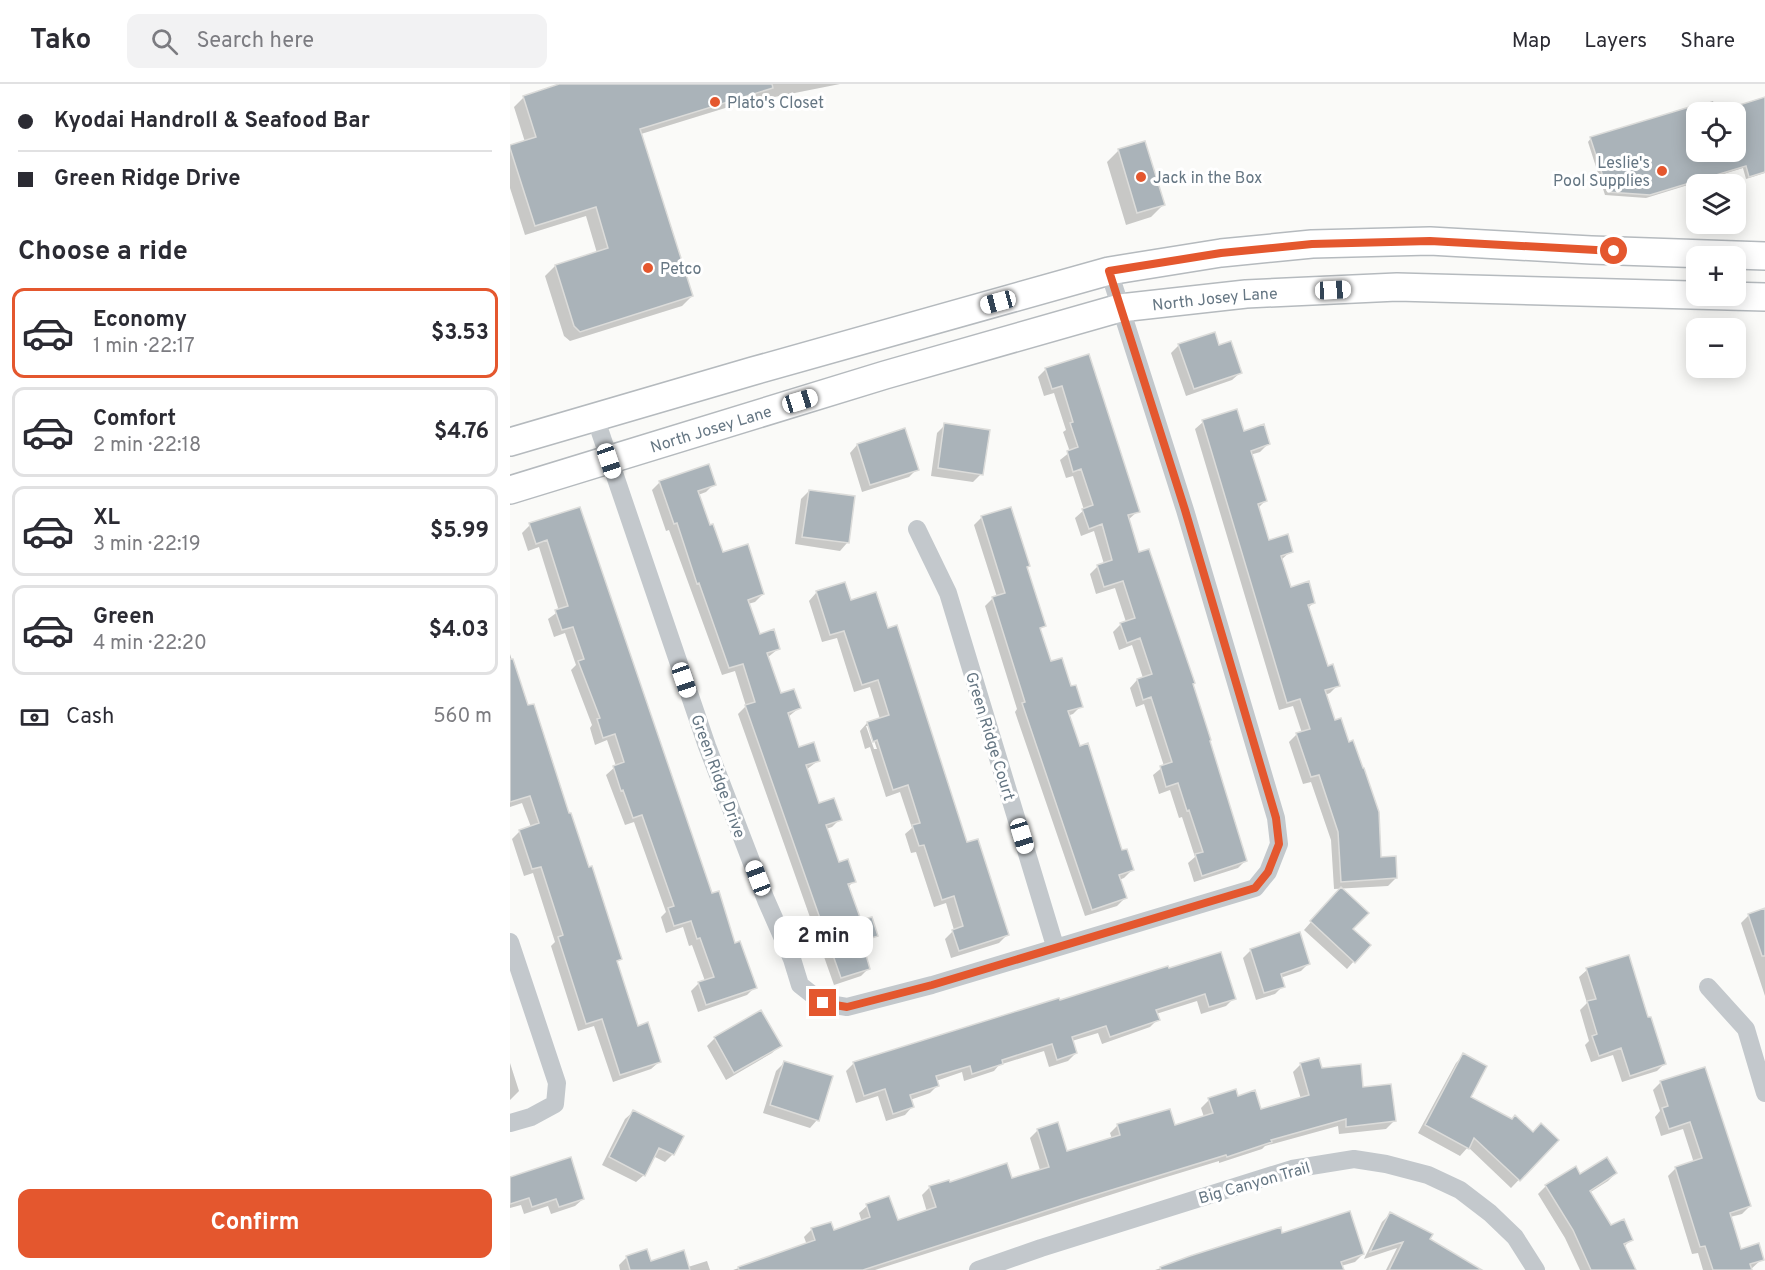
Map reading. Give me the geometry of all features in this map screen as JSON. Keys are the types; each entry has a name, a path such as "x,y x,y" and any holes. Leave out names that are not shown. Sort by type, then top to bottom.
{"main road":[{"path":"510,442 753,370 1109,271 1221,253 1302,245 1407,242 1765,256"},
{"name":"North Josey Lane","path":"510,490 885,375 1120,308 1246,294 1397,287 1765,297"}],"street":[{"name":"Green Ridge Drive","path":"595,417 707,746 766,900 792,959 800,985 823,1003 847,1007 932,985 1055,946 1255,888 1268,872 1279,844 1276,818 1242,699 1109,271"},
{"name":"Green Ridge Court","path":"917,529 948,593 1055,946"},
{"path":"510,942 557,1083 555,1104 531,1117 510,1123"},
{"path":"1708,987 1746,1029 1765,1093"},
{"name":"Big Canyon Trail","path":"978,1270 1070,1238 1292,1169 1354,1159 1386,1164 1428,1175 1460,1190 1490,1213 1515,1238 1536,1270"}],"building":[{"path":"559,84 772,84 773,88 640,129 693,296 580,332 574,326 555,265 608,248 596,207 535,226 510,148 510,145 536,137 523,96"},
{"path":"1765,97 1765,172 1749,177 1746,166 1720,174 1686,174 1686,184 1650,195 1608,192 1590,137 1686,108 1686,162 1746,162 1746,103"},
{"name":"Jack in the Box","path":"1145,141 1165,205 1137,213 1118,149"},
{"path":"1215,332 1219,345 1231,341 1242,373 1194,389 1178,344"},
{"path":"1089,354 1140,512 1128,515 1139,552 1149,549 1195,683 1193,684 1247,861 1202,876 1195,854 1203,852 1178,783 1166,787 1160,766 1172,762 1151,697 1143,700 1137,679 1152,674 1140,638 1127,643 1120,623 1135,618 1123,581 1104,587 1097,565 1112,560 1102,524 1089,529 1082,509 1093,505 1081,469 1073,472 1067,451 1078,447 1070,423 1073,422 1062,386 1052,389 1045,368"},
{"path":"1237,409 1244,431 1264,424 1270,444 1251,451 1267,501 1258,504 1269,540 1288,534 1293,552 1281,556 1291,587 1309,581 1315,603 1308,605 1328,666 1333,664 1340,686 1325,690 1335,720 1341,718 1349,742 1353,740 1364,768 1379,812 1381,857 1396,856 1397,878 1341,882 1338,832 1319,775 1311,777 1296,733 1310,729 1300,699 1287,703 1202,420"},
{"path":"944,423 990,430 983,475 938,468"},
{"path":"905,428 919,470 870,485 857,444"},
{"path":"709,464 716,485 698,491 710,525 713,524 723,552 748,544 764,594 748,600 760,634 774,629 780,649 767,653 781,693 794,689 801,708 788,713 799,747 814,742 820,761 806,765 819,803 834,798 842,820 826,825 839,862 848,859 856,882 848,884 861,920 872,917 878,936 862,941 870,969 841,978 745,705 755,702 743,664 729,668 677,523 674,524 659,481"},
{"path":"809,490 855,496 849,543 802,537"},
{"path":"580,507 712,893 719,891 735,943 740,941 757,988 706,1005 698,982 714,977 700,938 697,939 691,921 674,926 668,908 674,906 642,815 633,818 613,766 624,762 615,734 603,738 597,719 600,718 578,661 584,659 573,627 562,630 555,610 568,606 547,540 536,544 529,523"},
{"path":"1011,507 1046,626 1040,628 1051,661 1062,658 1071,686 1076,685 1083,707 1068,711 1080,746 1088,743 1122,850 1127,849 1134,870 1119,875 1127,898 1092,910 1022,703 1025,702 992,597 1005,593 981,516"},
{"path":"845,582 851,600 876,592 888,628 897,625 967,842 978,839 1009,935 959,951 952,930 963,926 954,896 942,900 924,845 919,846 912,825 920,823 908,785 893,790 877,740 873,742 867,722 889,715 878,680 862,685 844,631 830,635 816,591"},
{"path":"510,659 513,659 528,705 534,704 569,813 571,813 589,867 592,866 622,959 617,961 638,1026 648,1022 661,1062 620,1075 602,1019 586,1024 558,937 563,935 541,867 532,869 519,830 539,823 530,796 510,802"},
{"path":"1341,887 1369,913 1353,929 1371,945 1355,963 1310,921"},
{"path":"1765,908 1765,956 1762,956 1748,914"},
{"path":"1300,932 1310,964 1281,974 1285,987 1264,993 1250,949"},
{"path":"1221,952 1236,999 1209,1007 1205,994 1156,1010 1160,1020 1110,1037 1106,1026 1072,1037 1077,1053 1057,1060 1052,1044 1002,1060 1003,1064 972,1074 970,1066 936,1076 939,1086 910,1095 914,1107 893,1114 885,1089 864,1096 853,1062 1059,998 1060,1000"},
{"path":"1629,955 1648,1017 1651,1017 1666,1064 1630,1076 1621,1048 1599,1056 1592,1036 1597,1034 1587,1001 1596,999 1586,968"},
{"path":"761,1010 782,1046 734,1073 714,1037"},
{"path":"1463,1053 1487,1066 1471,1097 1512,1119 1515,1115 1533,1132 1541,1123 1559,1140 1520,1181 1474,1138 1469,1149 1425,1125"},
{"path":"1319,1058 1322,1068 1361,1064 1363,1087 1391,1084 1396,1121 1346,1127 1346,1119 1271,1140 1272,1142 1227,1157 1226,1155 1082,1199 863,1270 739,1270 738,1267 815,1240 811,1228 831,1222 834,1230 870,1217 866,1204 889,1196 898,1220 936,1207 929,1186 949,1180 950,1182 1007,1163 1012,1178 1049,1167 1037,1129 1058,1122 1067,1151 1120,1135 1117,1124 1170,1109 1175,1125 1213,1113 1208,1098 1236,1089 1238,1096 1255,1090 1261,1109 1309,1095 1300,1063"},
{"path":"784,1061 833,1076 819,1121 770,1105"},
{"path":"1705,1067 1751,1206 1730,1213 1741,1249 1759,1243 1764,1260 1750,1264 1752,1270 1713,1270 1705,1246 1700,1247 1675,1167 1702,1158 1690,1122 1669,1129 1662,1108 1668,1106 1660,1081"},
{"path":"633,1110 684,1136 674,1155 659,1148 645,1176 609,1157"},
{"path":"571,1157 584,1199 559,1207 556,1199 532,1207 529,1198 510,1204 510,1177"},
{"path":"1607,1157 1617,1173 1590,1191 1611,1225 1624,1219 1633,1240 1624,1244 1636,1270 1591,1270 1573,1230 1545,1185 1576,1166 1580,1174"},
{"path":"1350,1211 1364,1254 1341,1262 1344,1270 1161,1270 1160,1267 1281,1227 1282,1233"},
{"path":"1390,1212 1433,1234 1430,1239 1482,1270 1389,1270 1403,1242 1370,1252"},
{"path":"647,1249 651,1261 684,1250 690,1270 630,1270 626,1256"}],"place":[{"name":"Plato's Closet","path":"715,102"},
{"name":"Leslie's Pool Supplies","path":"1662,171"},
{"name":"Jack in the Box","path":"1141,177"},
{"name":"Petco","path":"648,268"}],"route":[{"path":"823,1003 847,1007 932,985 1055,946 1255,888 1268,872 1279,844 1276,818 1255,743 1185,510 1109,271 1221,253 1312,244 1430,241 1614,251"}]}
